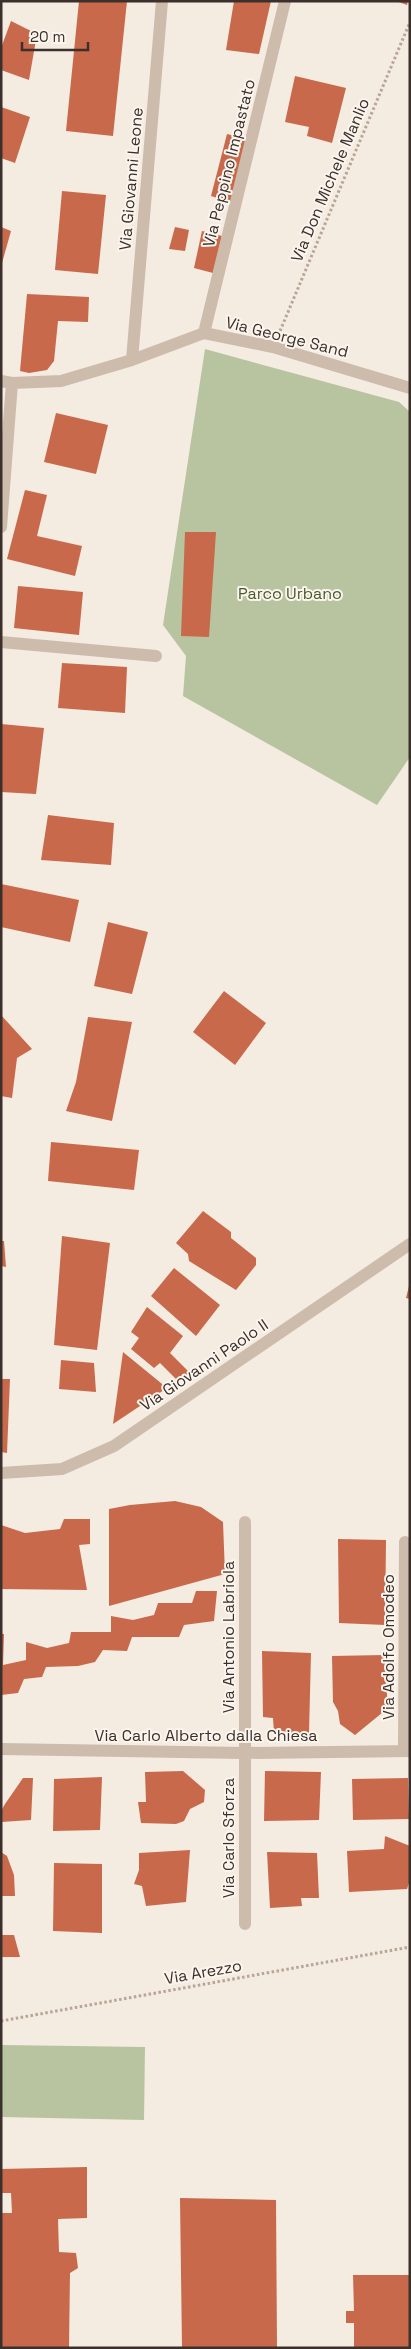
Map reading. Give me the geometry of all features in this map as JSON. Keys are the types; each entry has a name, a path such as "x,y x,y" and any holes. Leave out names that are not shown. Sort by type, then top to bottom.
{"street":[{"name":"Via Giovanni Leone","path":"132,360 162,1"},
{"name":"Via Peppino Impastato","path":"204,333 285,1"},
{"name":"Via George Sand","path":"1,527 7,382 61,382 132,360 204,333 273,347 410,388"},
{"path":"1,642 156,656"},
{"name":"Via Giovanni Paolo II","path":"1,1473 62,1469 114,1446 410,1244"},
{"name":"Via Antonio Labriola","path":"244,1522 244,1752"},
{"name":"Via Adolfo Omodeo","path":"405,1542 407,1751"},
{"name":"Via Carlo Alberto dalla Chiesa","path":"1,1749 244,1752 407,1751"},
{"name":"Via Carlo Sforza","path":"244,1752 244,1924"}],"path":[{"name":"Via Don Michele Manlio","path":"273,347 410,22"},
{"name":"Via Arezzo","path":"1,2021 410,1947"}],"green space":[{"name":"Parco Urbano","path":"205,349 399,402 410,412 410,757 377,805 183,696 186,656 163,625"},
{"path":"2,2045 145,2047 144,2120 1,2117"}],"building":[{"path":"79,1 127,1 113,136 66,131"},
{"path":"234,1 271,1 259,54 226,50"},
{"path":"396,1 408,1 407,5"},
{"path":"11,21 37,34 29,80 1,70 1,48"},
{"path":"295,76 346,88 332,143 307,136 309,127 285,122"},
{"path":"1,107 30,117 15,163 1,158"},
{"path":"227,134 247,139 231,202 211,196"},
{"path":"62,191 106,195 98,274 55,270"},
{"path":"1,227 11,231 2,263 1,263"},
{"path":"175,227 189,230 185,251 169,249"},
{"path":"202,231 222,236 213,273 194,268"},
{"path":"27,294 89,297 88,322 58,321 54,361 47,370 29,373 20,371"},
{"path":"56,413 108,425 96,474 44,462"},
{"path":"25,490 47,495 37,536 82,546 75,576 7,559"},
{"path":"185,532 216,532 209,637 181,636"},
{"path":"18,586 83,592 79,635 14,628"},
{"path":"62,663 127,667 125,713 58,708"},
{"path":"1,724 44,728 36,794 1,792"},
{"path":"48,815 114,823 111,865 41,860"},
{"path":"1,884 79,900 70,942 1,927"},
{"path":"108,922 148,932 132,994 94,986"},
{"path":"224,991 266,1023 235,1065 193,1032"},
{"path":"1,1015 32,1049 17,1058 12,1098 1,1096"},
{"path":"88,1017 132,1022 112,1121 66,1111 76,1082"},
{"path":"51,1142 139,1150 134,1190 48,1181"},
{"path":"203,1211 231,1232 231,1238 256,1258 256,1265 236,1290 189,1261 188,1254 176,1243"},
{"path":"62,1236 110,1243 97,1350 54,1345"},
{"path":"1,1241 4,1241 6,1267 1,1266"},
{"path":"174,1268 220,1305 196,1336 151,1296"},
{"path":"410,1286 410,1299 406,1298"},
{"path":"147,1307 183,1336 170,1353 191,1374 178,1381 160,1363 154,1368 131,1349 139,1338 131,1332"},
{"path":"123,1352 167,1388 113,1424"},
{"path":"61,1360 94,1363 96,1392 59,1389"},
{"path":"1,1379 10,1379 7,1453 1,1452"},
{"path":"175,1501 201,1507 223,1522 225,1574 109,1606 109,1509"},
{"path":"64,1519 90,1519 90,1544 79,1545 87,1590 1,1589 1,1525 25,1533 60,1529"},
{"path":"338,1539 386,1540 385,1625 339,1623"},
{"path":"196,1591 217,1591 214,1621 184,1625 179,1637 132,1637 127,1651 103,1650 95,1662 78,1666 46,1667 42,1677 24,1679 18,1693 1,1695 1,1634 4,1634 3,1665 26,1660 26,1642 47,1648 69,1643 71,1632 111,1632 111,1616 133,1620 154,1615 158,1603 192,1603"},
{"path":"262,1651 311,1653 309,1733 274,1733 273,1718 263,1717"},
{"path":"384,1655 388,1708 355,1735 340,1724 338,1711 333,1702 332,1656"},
{"path":"183,1771 205,1790 204,1802 190,1809 184,1821 176,1824 141,1823 138,1802 146,1802 145,1772"},
{"path":"265,1771 321,1772 319,1820 264,1821"},
{"path":"102,1777 100,1830 53,1831 54,1779"},
{"path":"23,1778 33,1778 31,1820 1,1822 1,1811"},
{"path":"408,1778 409,1819 353,1820 352,1779"},
{"path":"385,1836 410,1846 410,1880 407,1889 349,1892 347,1851 384,1849"},
{"path":"190,1850 186,1902 146,1906 142,1886 134,1884 139,1870 139,1853"},
{"path":"1,1852 7,1856 14,1875 15,1896 1,1896"},
{"path":"267,1852 317,1853 319,1898 301,1898 302,1906 270,1908"},
{"path":"54,1863 102,1864 102,1933 53,1931"},
{"path":"1,1935 14,1935 20,1957 1,1957"},
{"path":"87,2167 87,2218 58,2219 59,2252 76,2253 78,2268 70,2273 69,2348 1,2348 1,2213 12,2213 11,2193 1,2193 1,2169"},
{"path":"180,2198 276,2200 277,2348 182,2348"},
{"path":"353,2275 409,2275 409,2348 354,2348 354,2323 346,2323 346,2311 354,2311"}]}
